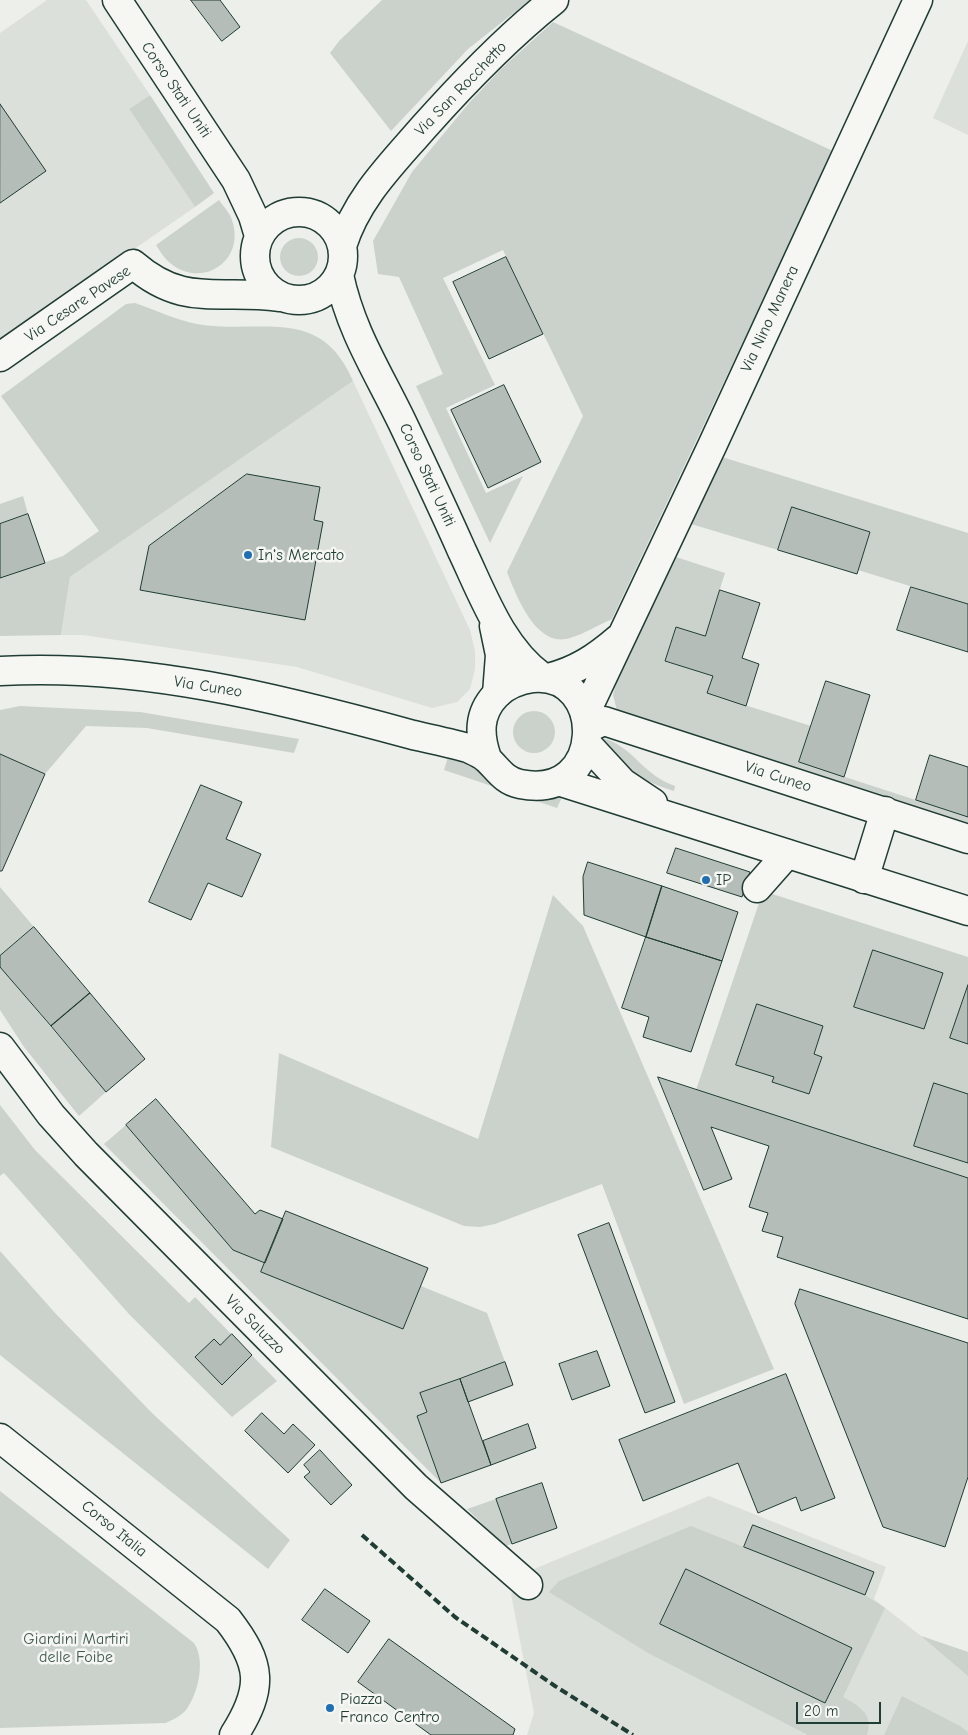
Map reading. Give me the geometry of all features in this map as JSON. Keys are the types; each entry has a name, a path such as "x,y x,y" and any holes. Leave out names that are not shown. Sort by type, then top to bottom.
{"street":[{"name":"Corso Stati Uniti","path":"117,0 236,180 253,216 259,236 254,251 255,265"},
{"name":"Via San Rocchetto","path":"342,246 349,223 374,184 464,83 530,19 554,0"},
{"name":"Via Nino Manera","path":"587,728 621,637 918,0"},
{"name":"Corso Stati Uniti","path":"236,180 263,204 281,215"},
{"name":"Via San Rocchetto","path":"312,214 331,210 374,184"},
{"path":"259,236 268,224 281,215 297,212 312,214 326,221 336,232 342,246"},
{"name":"Corso Stati Uniti","path":"342,246 343,262 339,275 344,301 361,345 403,423 488,608 498,638 500,655 497,694"},
{"name":"Via Cesare Pavese","path":"0,357 133,264 145,274 178,291 213,295 250,294 279,297"},
{"path":"255,265 260,278 268,289 279,297"},
{"name":"Via Cesare Pavese","path":"213,295 230,290 240,283 249,276 255,265"},
{"path":"307,300 320,295 331,286 339,275"},
{"name":"Corso Stati Uniti","path":"279,297 307,300 327,312 361,345"},
{"name":"Corso Stati Uniti","path":"488,608 518,656 545,678"},
{"name":"Via Nino Manera","path":"545,678 569,673 595,659 621,637"},
{"name":"Via Cuneo","path":"0,671 40,669 86,671 195,684 320,709 468,748 487,758"},
{"name":"Via Cuneo","path":"675,818 623,782 587,728 578,701 559,682 545,678 526,679 510,684 497,694 488,705 482,718 480,739 487,758 500,774 518,784 538,786 558,781 968,911"},
{"name":"Via Cuneo","path":"411,734 441,733 482,718"},
{"name":"Via Cuneo","path":"587,728 604,721 968,838"},
{"path":"558,781 572,772 581,758 587,728"},
{"path":"864,879 885,812"},
{"path":"756,888 787,854"},
{"name":"Via Saluzzo","path":"0,1047 51,1115 92,1161 416,1487 526,1584"},
{"name":"Corso Italia","path":"0,1438 228,1620 250,1652 255,1671 254,1693 251,1706 234,1735"}],"shaded area":[{"path":"47,0 86,0 150,95 129,109 195,207 0,342 0,33"},
{"path":"968,41 968,135 933,118"},
{"path":"353,381 470,630 475,651 475,669 470,689 457,702 432,708 297,667 83,635 61,635 70,577"},
{"path":"709,1496 886,1567 874,1599 921,1636 968,1652 968,1735 527,1735 534,1713 511,1594 534,1569"}],"green space":[{"path":"382,0 530,0 468,49 391,131 330,53 339,41"},
{"path":"553,22 833,151 612,619 570,638 558,639 547,636 529,618 507,572 583,416 503,250 443,278 495,385 446,408 486,493 523,476 490,543 416,386 443,374 399,277 378,274 373,241 412,172 469,103 501,69"},
{"path":"150,95 214,193 195,207 129,109"},
{"path":"219,200 231,217 235,234 233,247 227,258 219,267 208,272 183,271 170,263 156,245"},
{"path":"299,238 306,239 312,244 317,250 317,264 312,270 306,275 299,276 292,275 286,270 281,264 280,257 281,250 286,244 292,239"},
{"path":"135,303 197,324 287,328 306,332 324,341 339,357 353,381 70,577 61,635 0,636 0,578 63,556 99,531 1,396 126,304"},
{"path":"722,457 968,533 968,604 858,570 870,532 792,508 778,550 691,524"},
{"path":"23,496 28,514 0,524 0,504"},
{"path":"676,557 725,573 705,636 676,627 665,661 713,676 707,693 811,726 799,762 968,817 968,829 617,711 613,695 616,684"},
{"path":"20,706 140,712 299,739 294,753 147,728 86,726 45,774 0,754 0,710"},
{"path":"538,711 546,714 552,720 555,732 552,744 546,750 530,753 522,750 516,744 513,728 516,720 522,714"},
{"path":"591,736 609,740 620,746 656,776 675,786 674,791 639,776"},
{"path":"448,757 469,757 564,793 557,808 444,770"},
{"path":"0,887 34,927 0,956"},
{"path":"763,891 968,957 968,1178 696,1090"},
{"path":"553,895 583,926 774,1369 684,1404 602,1184 495,1224 480,1227 464,1226 271,1147 279,1053 478,1139"},
{"path":"0,967 106,1092 79,1116 24,1047 0,1010"},
{"path":"0,1105 35,1150 189,1303 195,1297 277,1381 232,1417 128,1313 4,1173 0,1176"},
{"path":"126,1125 233,1250 265,1263 262,1272 403,1329 421,1286 487,1313 505,1362 420,1394 427,1412 417,1416 441,1483 104,1144"},
{"path":"0,1251 56,1314 153,1414 290,1540 268,1569 0,1355"},
{"name":"Giardini Martiri delle Foibe","path":"0,1491 194,1643 200,1659 199,1677 194,1695 182,1714 166,1723 0,1728"},
{"path":"496,1499 512,1544 505,1546 467,1509"},
{"path":"691,1526 865,1595 885,1608 843,1697 859,1707 867,1716 869,1728 867,1735 808,1735 648,1653 549,1592 559,1581"},
{"path":"921,1636 968,1652 968,1676"},
{"path":"902,1696 960,1726 968,1732 968,1735 884,1735"}],"building":[{"path":"191,0 220,0 240,27 222,41"},
{"path":"0,104 46,171 0,203"},
{"path":"506,257 543,334 489,359 453,282"},
{"path":"504,385 541,462 488,488 451,410"},
{"path":"247,474 320,487 314,520 323,522 305,620 140,590 149,546"},
{"path":"792,507 870,532 857,574 778,550"},
{"path":"28,514 45,563 0,578 0,524"},
{"path":"911,587 968,604 968,652 897,630"},
{"path":"720,590 760,603 742,658 759,664 746,706 707,693 713,676 665,661 676,627 705,636"},
{"path":"826,681 870,695 844,777 799,762"},
{"path":"0,754 45,774 2,871 0,871"},
{"path":"930,755 968,767 968,817 916,800"},
{"path":"201,785 242,802 226,839 261,854 242,897 208,883 191,920 149,902"},
{"path":"676,848 750,872 742,897 667,873"},
{"path":"588,862 662,886 646,937 584,915 583,877"},
{"path":"662,886 738,912 722,961 646,937"},
{"path":"34,927 90,993 51,1026 0,967 0,956"},
{"path":"646,937 722,961 691,1052 643,1037 649,1017 622,1008"},
{"path":"873,950 943,973 924,1029 854,1007"},
{"path":"968,985 968,1044 950,1038"},
{"path":"90,993 145,1059 106,1092 51,1026"},
{"path":"757,1004 823,1026 814,1054 822,1057 809,1094 772,1082 774,1077 736,1065"},
{"path":"658,1077 968,1178 968,1319 777,1257 783,1237 762,1231 768,1213 749,1207 769,1146 711,1127 732,1179 704,1190"},
{"path":"934,1083 968,1094 968,1163 914,1146"},
{"path":"156,1099 255,1214 260,1210 283,1219 265,1263 233,1250 126,1125"},
{"path":"286,1211 428,1268 403,1329 261,1272"},
{"path":"609,1223 675,1402 645,1413 578,1235"},
{"path":"800,1289 968,1343 968,1477 945,1547 883,1527 795,1304"},
{"path":"232,1334 252,1355 222,1385 195,1357 214,1339 220,1345"},
{"path":"597,1351 610,1386 572,1400 559,1364"},
{"path":"505,1362 513,1385 468,1402 460,1379"},
{"path":"786,1374 835,1498 801,1511 796,1497 758,1513 738,1463 643,1501 619,1440"},
{"path":"460,1379 491,1465 441,1483 417,1416 427,1412 420,1393"},
{"path":"262,1413 284,1434 293,1424 315,1445 288,1473 245,1431"},
{"path":"528,1424 536,1448 491,1465 483,1441"},
{"path":"320,1450 352,1485 331,1505 304,1477 310,1472 304,1465"},
{"path":"542,1483 557,1528 512,1544 496,1499"},
{"path":"753,1525 874,1572 865,1595 744,1547"},
{"path":"686,1569 852,1648 825,1703 660,1624"},
{"path":"325,1589 370,1621 348,1653 302,1620"},
{"path":"389,1639 515,1729 513,1735 431,1735 358,1682"}],"railway":[{"path":"362,1535 455,1617 555,1686 633,1735"}],"place":[{"name":"In's Mercato","path":"248,555"},
{"name":"IP","path":"706,880"},
{"name":"Piazza Franco Centro","path":"330,1708"}]}
